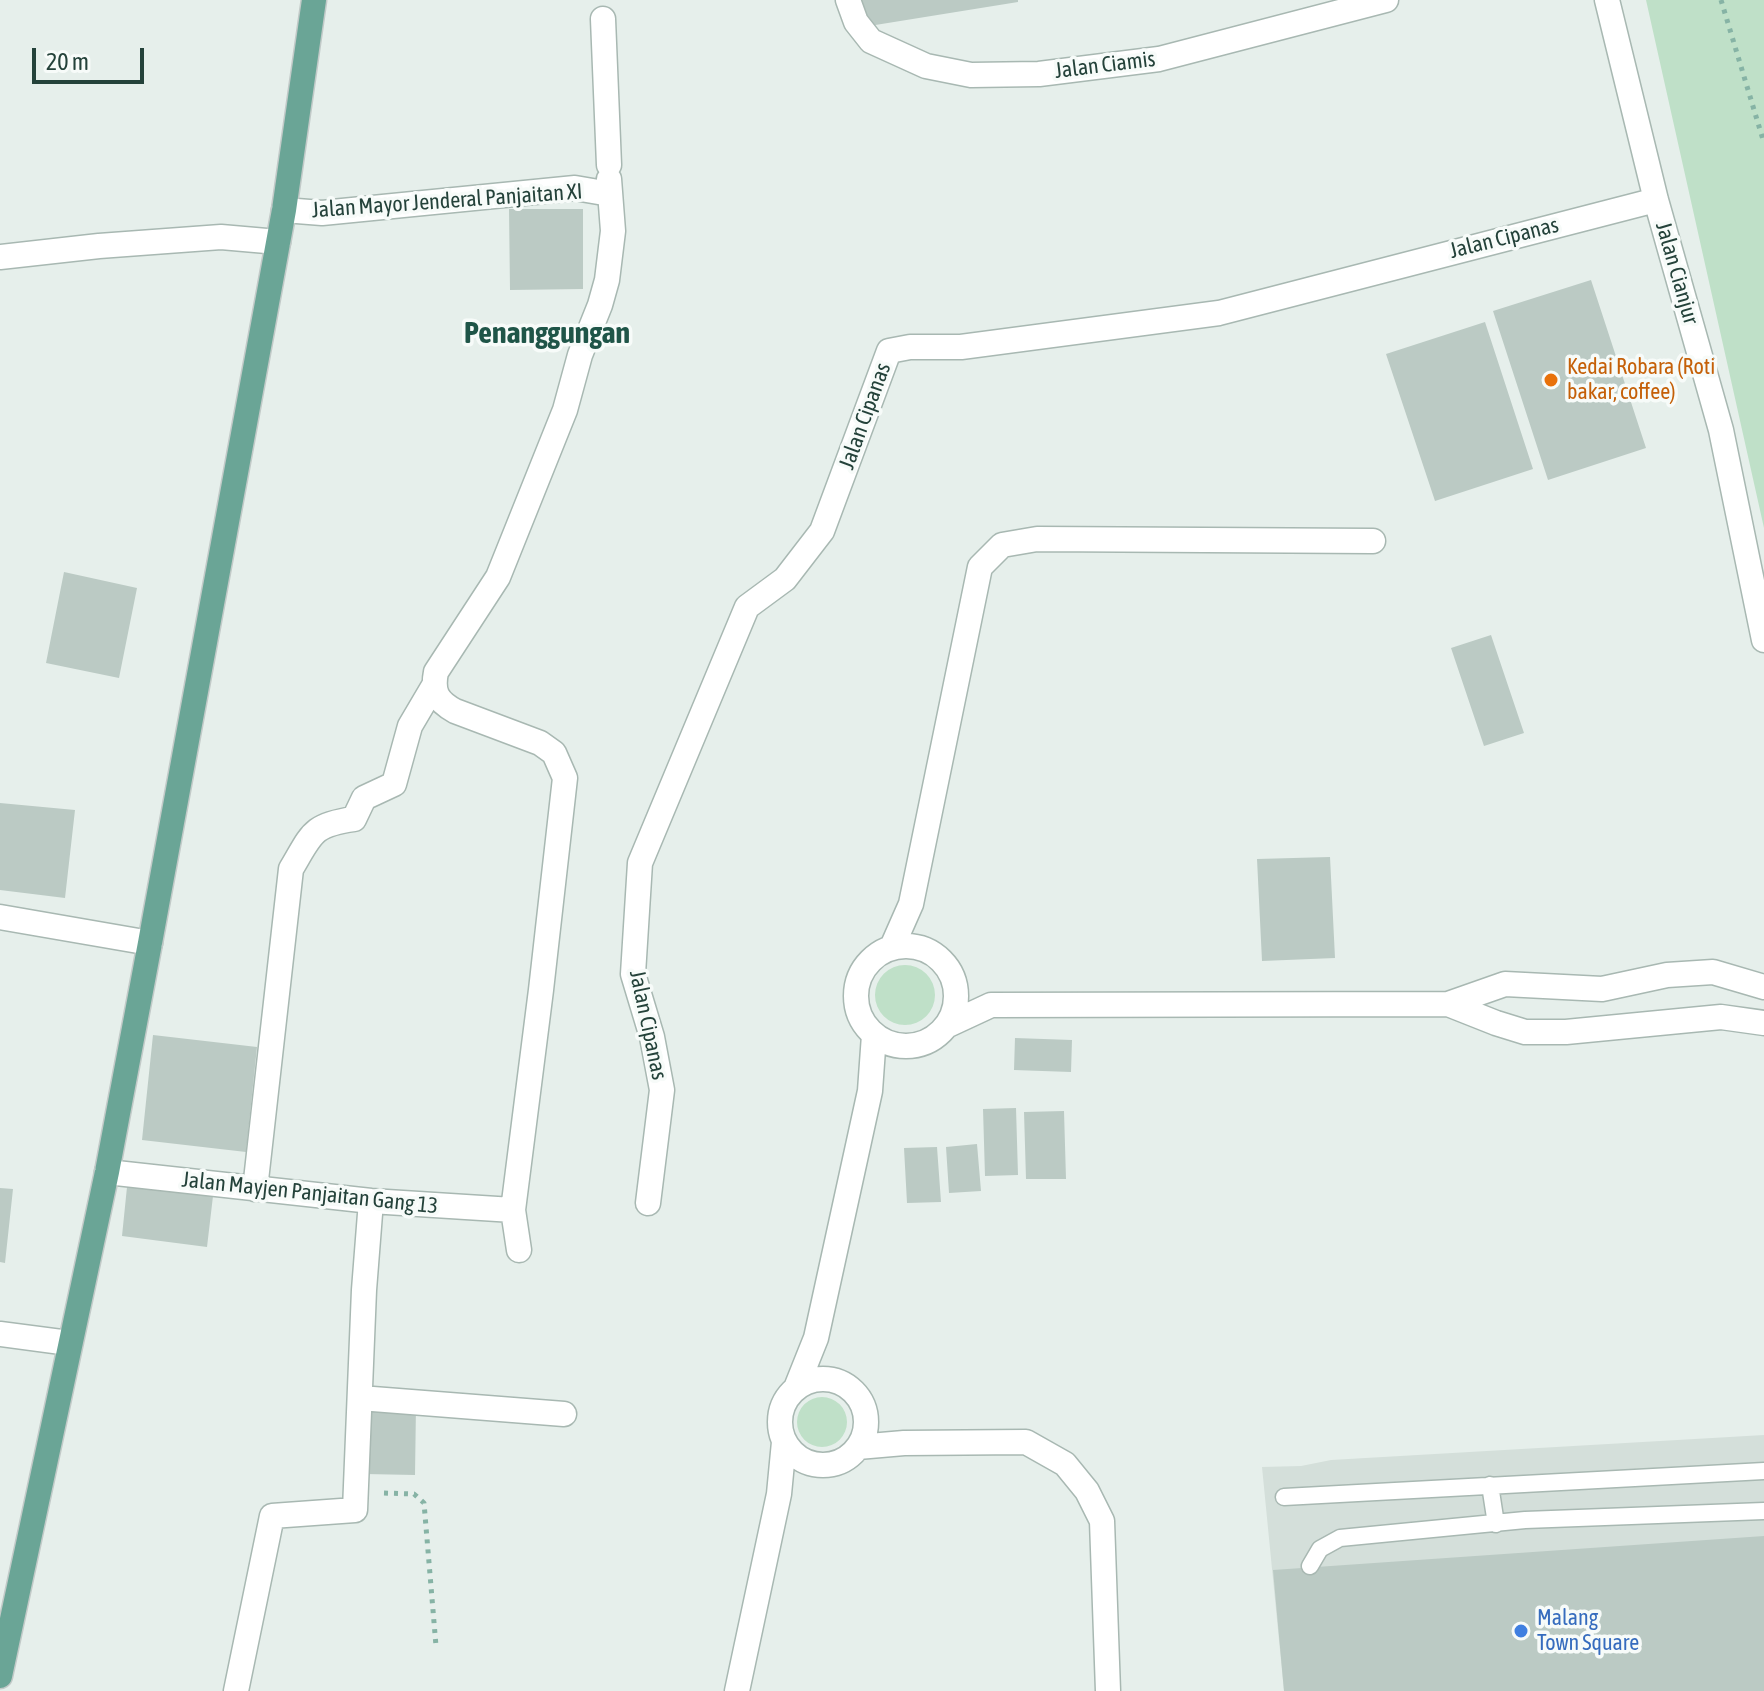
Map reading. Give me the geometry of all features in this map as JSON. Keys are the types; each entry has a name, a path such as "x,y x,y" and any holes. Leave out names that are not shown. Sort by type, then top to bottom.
{"main road":[{"path":"0,1676 107,1172 150,943 284,210 314,0"}],"street":[{"name":"Jalan Ciamis","path":"848,0 856,22 871,41 926,66 971,75 1039,74 1159,59 1386,0"},
{"name":"Jalan Cianjur","path":"1607,0 1656,200 1721,430 1764,640"},
{"path":"255,1189 291,869 310,836 327,823 354,819 364,798 394,784 410,726 433,687 436,672 498,577 565,410 580,355 600,305 607,280 613,231 603,19"},
{"name":"Jalan Mayor Jenderal Panjaitan XI","path":"284,210 322,213 575,188 609,179"},
{"name":"Jalan Cipanas","path":"648,1203 662,1090 652,1037 633,974 640,863 747,607 785,579 822,531 889,351 910,347 961,347 1219,313 1656,200"},
{"path":"0,257 221,237 278,242"},
{"path":"892,947 911,904 980,567 1002,545 1037,539 1373,541"},
{"path":"433,687 443,704 455,711 540,743 554,753 565,778 513,1210 519,1250"},
{"path":"911,904 923,948"},
{"path":"0,917 150,943"},
{"path":"948,1025 954,1012 955,982 937,956 923,948 908,945 878,953 867,964 859,978 857,1008 874,1035 903,1046 928,1040 948,1025 991,1005 1448,1004 1505,984 1602,989 1667,975 1713,972 1764,987"},
{"path":"955,982 991,1005"},
{"path":"1601,1027 1602,989"},
{"path":"1448,1004 1525,1032 1566,1032 1721,1017 1764,1023"},
{"path":"737,1691 779,1494 784,1442 780,1412 796,1388 816,1338 870,1091 874,1035"},
{"path":"870,1091 903,1046"},
{"name":"Jalan Mayjen Panjaitan Gang 13","path":"107,1172 371,1201 513,1210"},
{"path":"236,1691 272,1516 355,1510 371,1201"},
{"path":"0,1334 69,1343"},
{"path":"784,1442 805,1461 820,1465 834,1464 858,1447 866,1421 857,1396 827,1362 816,1338"},
{"path":"796,1388 821,1379 847,1387"},
{"path":"360,1398 564,1414"},
{"path":"863,1408 904,1443"},
{"path":"858,1447 904,1443 1026,1442 1065,1464 1087,1491 1102,1521 1108,1691"},
{"path":"779,1494 820,1465"}],"lane":[{"path":"1284,1497 1764,1471"},
{"path":"1490,1485 1496,1524"},
{"path":"1310,1566 1320,1549 1340,1538 1525,1520 1764,1511"}],"path":[{"path":"1721,0 1764,143"},
{"path":"355,1492 414,1494 424,1503 436,1646"}],"shaded area":[{"path":"1764,1435 1764,1691 1284,1691 1262,1467 1301,1466 1331,1460"}],"green space":[{"path":"1646,0 1764,0 1764,528"},
{"path":"905,965 916,967 926,974 933,984 933,1006 926,1016 916,1023 905,1025 894,1023 884,1016 877,1006 875,995 877,984 884,974 894,967"},
{"path":"822,1397 840,1404 847,1422 840,1440 822,1447 804,1440 797,1422 804,1404"}],"building":[{"path":"859,0 1018,0 1018,2 863,27"},
{"path":"509,209 583,209 583,289 510,290"},
{"path":"1591,280 1646,448 1548,480 1493,311"},
{"path":"1485,322 1533,469 1435,501 1386,354"},
{"path":"64,572 137,588 119,678 46,663"},
{"path":"1491,635 1524,733 1484,746 1451,648"},
{"path":"0,803 75,810 65,898 0,890"},
{"path":"1330,857 1335,958 1262,961 1257,859"},
{"path":"153,1035 257,1047 246,1152 142,1140"},
{"path":"1015,1038 1072,1040 1071,1072 1014,1070"},
{"path":"1016,1108 1018,1175 985,1176 983,1109"},
{"path":"1064,1111 1066,1179 1026,1179 1024,1112"},
{"path":"977,1144 981,1191 949,1193 946,1147"},
{"path":"937,1147 941,1202 907,1203 904,1148"},
{"path":"127,1187 213,1196 207,1247 122,1236"},
{"path":"0,1188 13,1189 5,1263 0,1262"},
{"path":"366,1404 416,1405 415,1475 365,1474"},
{"name":"Malang Town Square","path":"1764,1536 1764,1691 1284,1691 1273,1570"}],"place":[{"name":"Kedai Robara (Roti bakar, coffee)","path":"1551,380"},
{"name":"Malang Town Square","path":"1521,1631"}],"district":[{"name":"Penanggungan","path":"547,334"}]}
